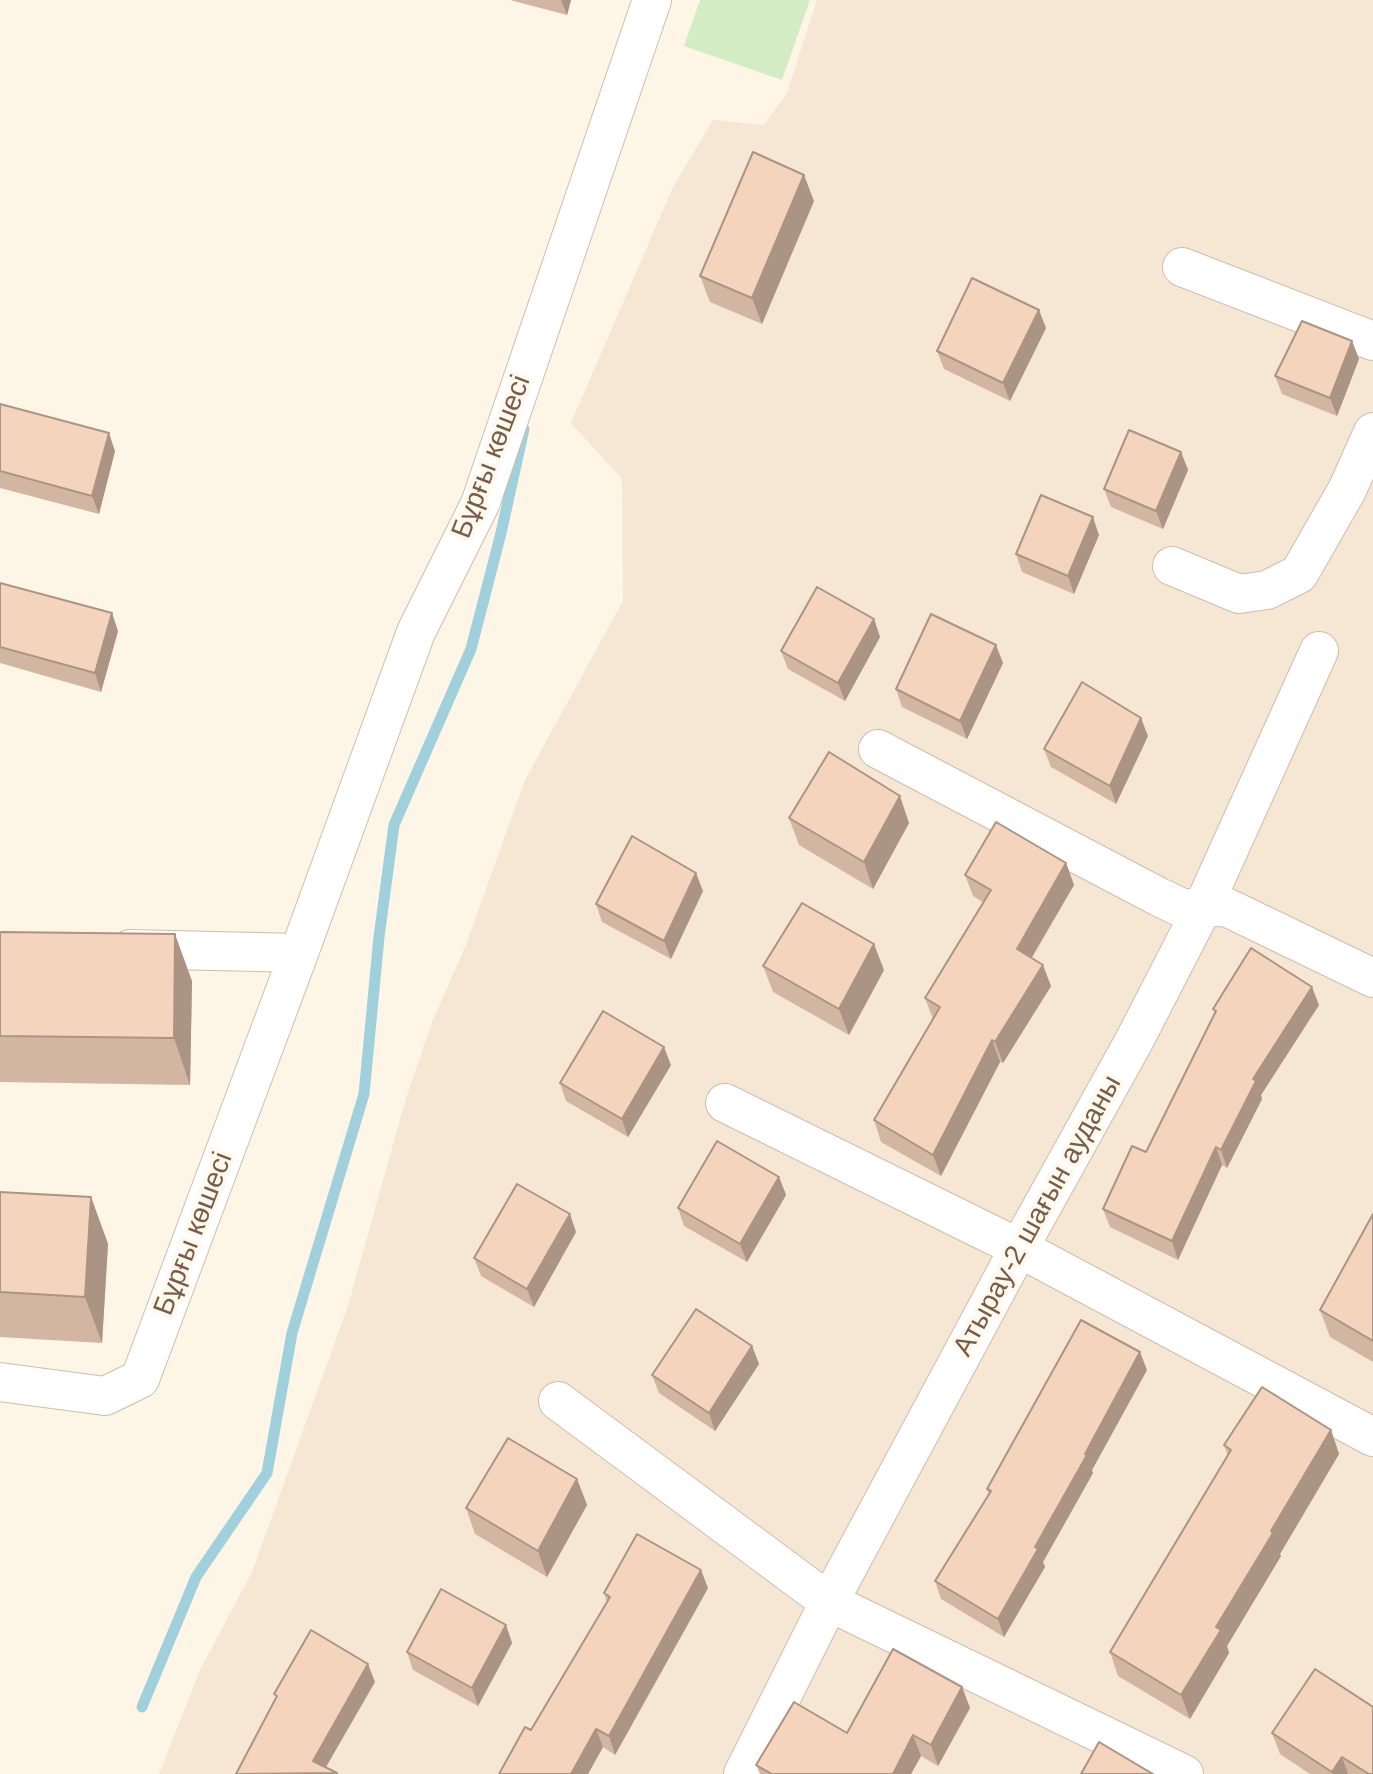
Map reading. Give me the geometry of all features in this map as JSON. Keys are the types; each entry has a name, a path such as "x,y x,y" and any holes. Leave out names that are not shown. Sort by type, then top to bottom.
{"street":[{"name":"Бұрғы көшесі","path":"0,1382 105,1396 140,1379 416,632 480,504 652,0"},
{"path":"1182,267 1373,341"},
{"path":"1172,566 1239,594 1267,590 1299,574 1347,490 1373,432"},
{"name":"Атырау-2 шағын ауданы","path":"743,1774 829,1602 1134,1041 1203,907 1319,651"},
{"path":"878,749 1182,908 1226,907 1373,978"},
{"path":"95,948 299,953"},
{"path":"725,1103 1019,1248 1373,1437"},
{"path":"558,1401 829,1602 1184,1774"}],"shaded area":[{"path":"817,0 1373,0 1373,1774 159,1774 201,1668 252,1572 348,1306 406,1098 433,1020 466,945 525,780 623,601 622,479 571,423 673,187 713,120 764,125 787,93"}],"green space":[{"path":"700,0 810,0 782,80 684,46"}],"building":[{"path":"753,152 804,175 752,298 700,276"},
{"path":"972,278 1039,310 1003,383 937,351"},
{"path":"1302,321 1352,341 1330,398 1275,376"},
{"path":"0,404 109,433 92,496 0,471"},
{"path":"1129,430 1181,452 1156,511 1104,489"},
{"path":"1041,495 1093,517 1068,576 1016,554"},
{"path":"0,583 112,613 95,673 0,647"},
{"path":"817,587 874,619 838,683 781,651"},
{"path":"931,614 996,645 960,721 896,689"},
{"path":"1082,682 1141,718 1110,786 1044,749"},
{"path":"829,752 900,796 864,862 789,818"},
{"path":"996,822 1066,863 1017,949 1043,965 995,1042 992,1040 933,1155 874,1120 940,1007 925,998 991,890 965,875"},
{"path":"632,836 696,873 664,941 596,904"},
{"path":"802,903 874,944 839,1009 763,966"},
{"path":"0,932 175,934 174,1038 0,1036"},
{"path":"1251,948 1312,987 1253,1079 1256,1081 1221,1150 1216,1147 1172,1241 1103,1209 1132,1146 1146,1152 1216,1011 1213,1009"},
{"path":"603,1011 664,1047 622,1119 560,1083"},
{"path":"717,1141 779,1177 740,1244 678,1208"},
{"path":"517,1184 570,1214 527,1289 474,1258"},
{"path":"0,1192 91,1197 85,1297 0,1292"},
{"path":"1373,1214 1373,1341 1320,1310"},
{"path":"696,1309 752,1346 709,1413 652,1375"},
{"path":"1081,1320 1140,1352 1035,1547 1038,1549 998,1619 935,1581 991,1491 987,1489"},
{"path":"1262,1387 1331,1430 1216,1627 1221,1630 1181,1695 1110,1652 1231,1450 1224,1445"},
{"path":"508,1438 577,1479 538,1551 466,1508"},
{"path":"637,1534 701,1570 609,1736 596,1729 571,1774 499,1774 525,1727 531,1730 610,1597 604,1593"},
{"path":"441,1589 506,1625 472,1688 407,1652"},
{"path":"311,1630 368,1664 313,1761 337,1773 236,1774 277,1696 274,1694"},
{"path":"893,1649 962,1687 931,1745 913,1735 893,1774 772,1774 756,1765 794,1702 847,1733"},
{"path":"1315,1669 1373,1707 1373,1774 1342,1757 1332,1772 1272,1733"},
{"path":"1099,1742 1153,1774 1081,1774"}],"waterway":[{"path":"142,1707 196,1577 267,1473 292,1333 364,1094 379,937 394,825 471,649 524,429"}]}
